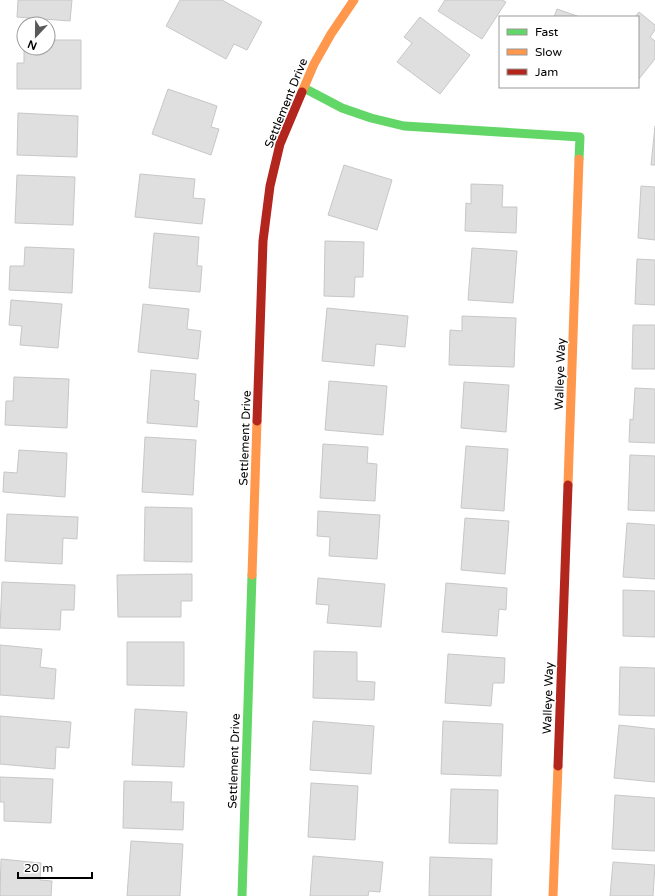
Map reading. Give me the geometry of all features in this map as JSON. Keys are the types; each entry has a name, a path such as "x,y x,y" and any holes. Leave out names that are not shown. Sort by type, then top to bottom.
{"street":[{"name":"Settlement Drive","path":"242,896 263,241 270,186 280,144 314,64 331,34 354,0"},
{"name":"Walleye Way","path":"304,88 342,108 372,118 404,126 580,137 553,896"}],"building":[{"path":"18,0 72,0 70,21 56,20 56,16 17,16"},
{"path":"180,0 222,0 262,22 247,50 234,44 226,59 166,26"},
{"path":"445,0 502,0 506,2 482,39 438,11"},
{"path":"557,9 577,16 554,16"},
{"path":"639,12 655,25 655,30 650,37 655,41 655,59 639,79 639,16 636,16"},
{"path":"420,17 470,55 440,94 397,62 412,43 404,37"},
{"path":"56,40 81,40 81,89 17,89 17,63 24,63 24,56 56,56"},
{"path":"168,89 217,106 211,127 219,129 211,155 152,134"},
{"path":"18,113 78,116 77,157 17,155"},
{"path":"655,126 655,165 651,165"},
{"path":"344,165 392,180 377,230 328,215"},
{"path":"140,174 195,179 193,198 205,199 202,224 135,217"},
{"path":"17,175 75,177 73,225 15,223"},
{"path":"471,184 503,185 502,207 517,207 516,233 465,231 466,203 471,204"},
{"path":"641,186 655,187 655,240 638,238"},
{"path":"154,233 199,237 197,266 202,266 200,292 149,288"},
{"path":"325,241 364,242 363,277 355,277 354,297 324,296"},
{"path":"25,247 74,249 72,293 9,290 10,266 24,266"},
{"path":"472,248 517,251 513,303 468,300"},
{"path":"637,259 655,260 655,305 635,304"},
{"path":"11,300 62,304 58,348 20,345 22,326 9,325"},
{"path":"143,304 189,309 187,329 201,331 198,359 138,352"},
{"path":"327,308 408,316 405,347 376,344 374,366 322,361"},
{"path":"462,316 516,318 514,367 449,365 450,330 462,331"},
{"path":"633,325 655,325 655,369 632,369"},
{"path":"151,370 196,374 194,400 199,401 197,427 147,423"},
{"path":"14,377 69,379 67,428 5,425 6,401 13,401"},
{"path":"329,381 387,386 383,435 325,430"},
{"path":"464,382 509,385 506,432 461,428"},
{"path":"635,388 655,389 655,443 629,442 630,419 633,420"},
{"path":"145,437 196,440 193,495 142,492"},
{"path":"323,444 368,447 367,463 377,464 375,501 320,498"},
{"path":"466,446 508,449 504,511 461,508"},
{"path":"19,450 67,453 65,497 3,492 4,472 17,473"},
{"path":"630,455 655,456 655,511 628,510"},
{"path":"145,507 192,508 192,562 144,561"},
{"path":"318,511 380,515 377,559 329,556 330,537 317,536"},
{"path":"7,514 78,517 77,539 63,538 62,564 5,561"},
{"path":"465,518 509,521 505,574 461,570"},
{"path":"627,523 655,525 655,579 623,577"},
{"path":"192,574 192,601 181,601 181,617 118,617 117,575"},
{"path":"318,578 385,584 381,627 327,623 329,605 316,604"},
{"path":"2,582 75,585 74,610 61,610 60,630 0,628"},
{"path":"446,583 507,588 506,610 499,609 497,636 442,632"},
{"path":"623,590 655,591 655,637 623,636"},
{"path":"127,642 184,642 184,686 127,685"},
{"path":"0,645 42,649 40,667 56,669 54,699 0,695"},
{"path":"314,651 357,652 357,681 375,682 374,700 313,698"},
{"path":"448,654 505,658 504,683 493,683 491,706 445,703"},
{"path":"620,667 655,668 655,716 619,715"},
{"path":"135,709 187,712 184,767 132,765"},
{"path":"0,716 71,722 69,748 56,747 55,769 0,764"},
{"path":"313,721 374,726 371,774 310,770"},
{"path":"443,721 503,724 501,776 441,774"},
{"path":"619,725 655,729 655,782 614,778"},
{"path":"0,777 53,779 51,823 4,821 4,802 0,802"},
{"path":"124,781 172,782 171,802 184,802 183,830 123,828"},
{"path":"311,783 358,786 355,840 308,837"},
{"path":"451,789 498,790 497,844 449,843"},
{"path":"615,795 655,798 655,851 612,849"},
{"path":"131,841 183,844 180,896 127,896"},
{"path":"313,856 383,862 380,892 369,891 368,896 310,896"},
{"path":"430,857 492,859 491,896 429,896"},
{"path":"1,859 41,863 40,880 52,881 51,896 0,896"},
{"path":"613,862 655,865 653,896 610,896"}],"traffic: fast":[{"path":"304,88 342,108 371,118 404,126 580,137 579,159"},
{"path":"242,896 252,575"}],"traffic: slow":[{"path":"302,92 314,64 331,34 354,0"},
{"path":"568,485 579,159"},
{"path":"252,575 257,421"},
{"path":"553,896 558,766"}],"traffic: jam":[{"path":"257,421 263,241 270,186 280,144 302,92"},
{"path":"558,766 568,485"}]}
